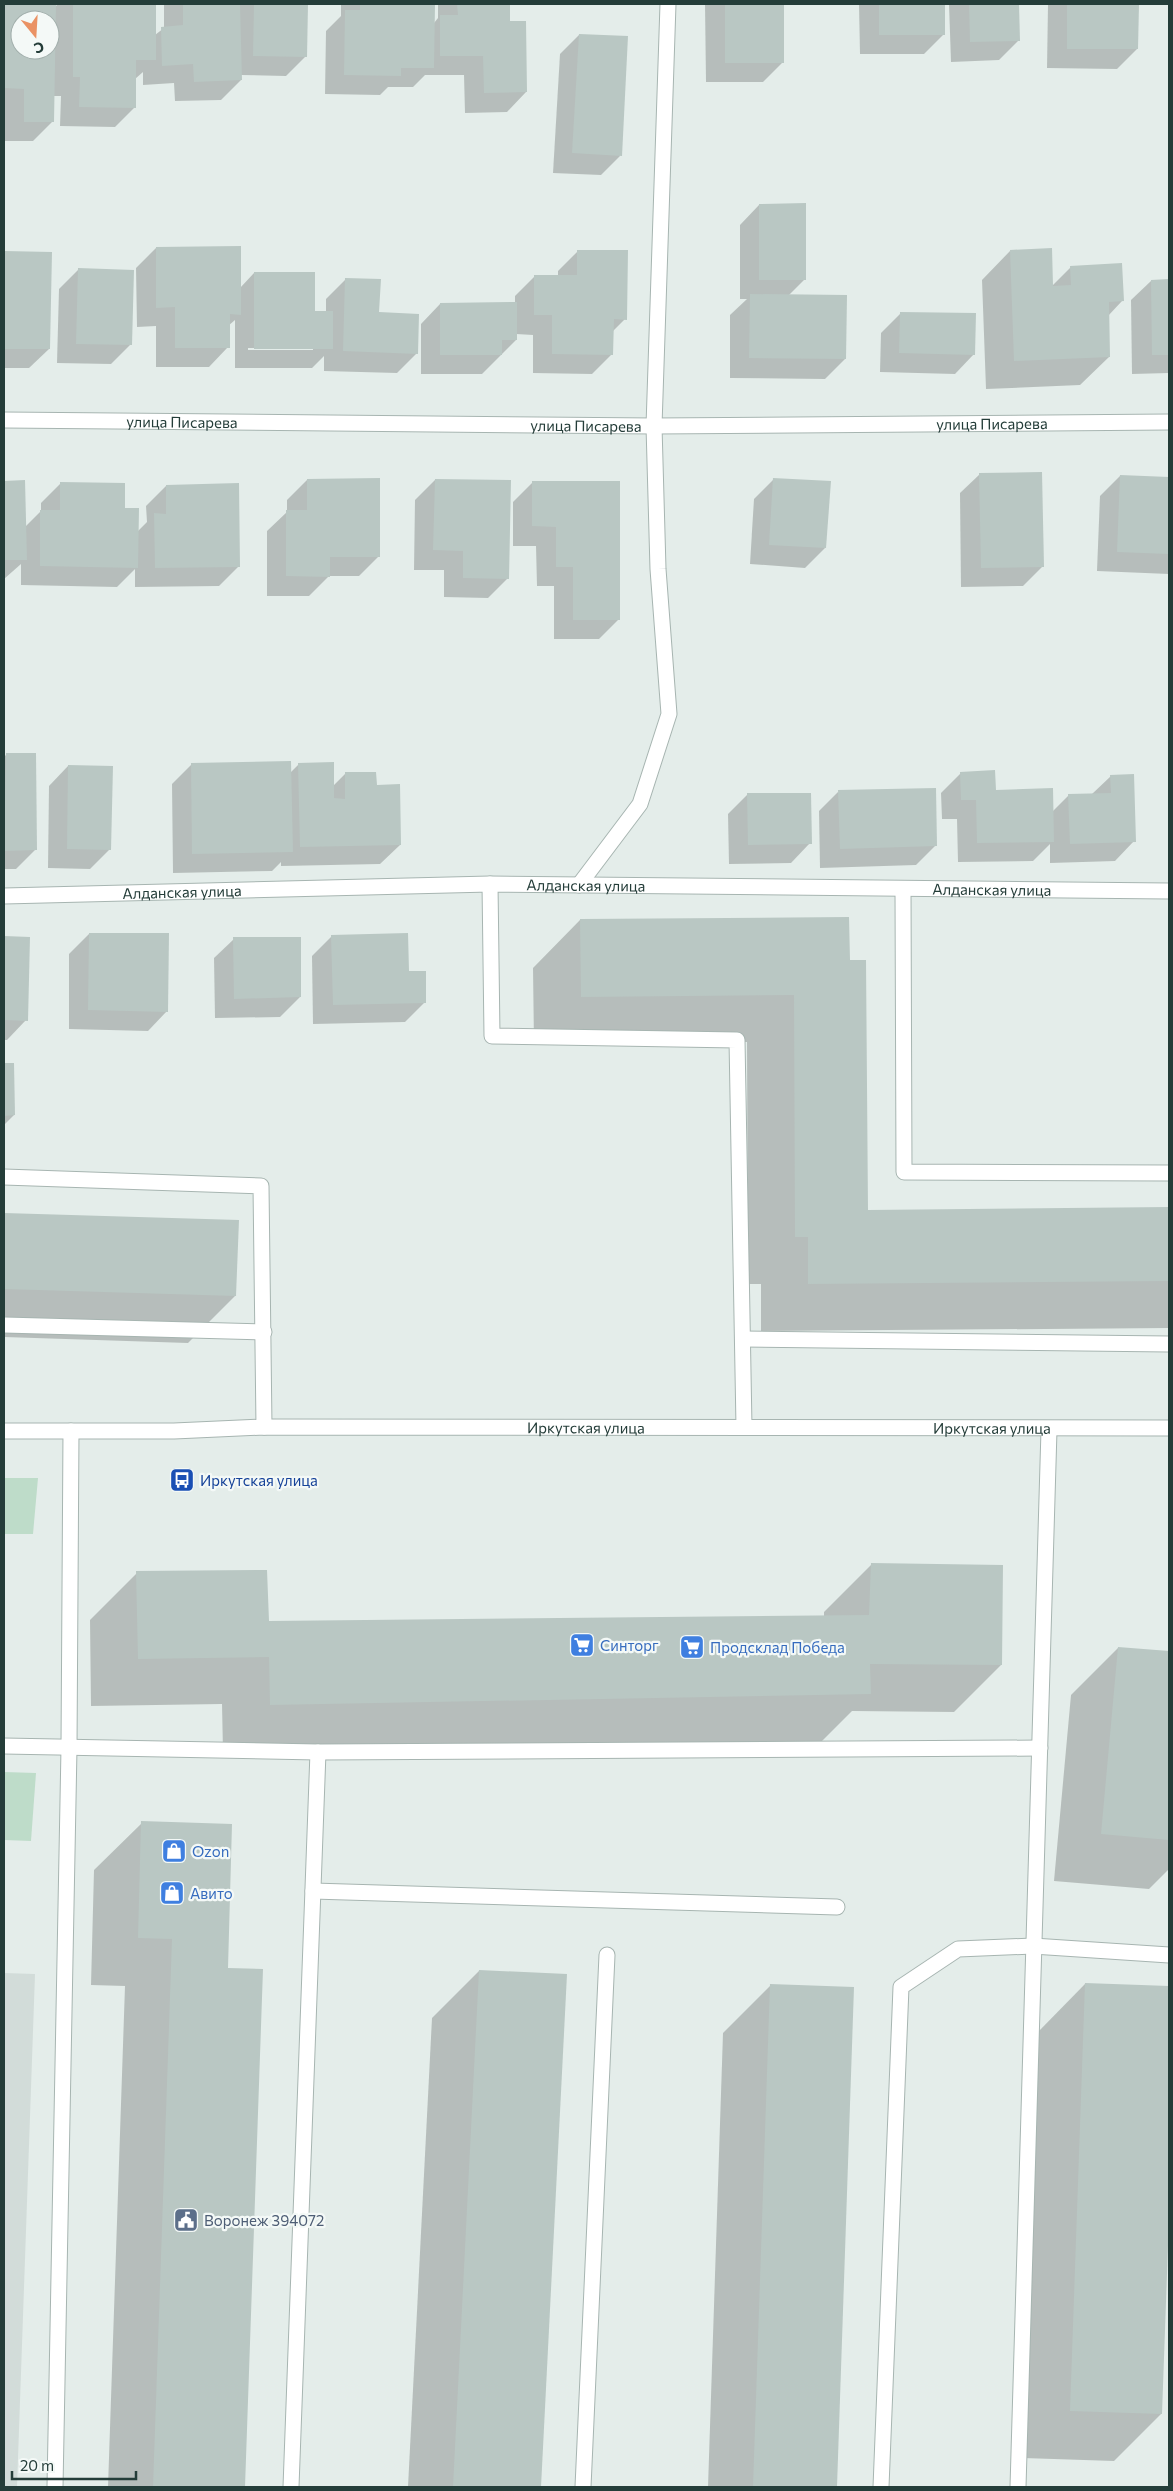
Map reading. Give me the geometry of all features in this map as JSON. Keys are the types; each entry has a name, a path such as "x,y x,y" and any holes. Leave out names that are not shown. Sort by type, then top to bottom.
{"street":[{"path":"579,885 640,804 669,714 658,569 654,426 668,4"},
{"name":"улица Писарева","path":"4,420 654,426 1169,422"},
{"path":"490,884 492,1036 737,1040 744,1427"},
{"name":"Алданская улица","path":"4,896 490,884 1169,891"},
{"path":"904,889 904,1172 1169,1173"},
{"path":"4,1177 261,1186 264,1427"},
{"path":"4,1325 264,1332"},
{"path":"743,1339 1169,1344"},
{"name":"Иркутская улица","path":"4,1431 264,1427 744,1427 1049,1430 1169,1428"},
{"path":"1018,2487 1032,1946 1049,1430"},
{"path":"55,2487 69,1748 71,1431"},
{"path":"4,1746 318,1752 1040,1748"},
{"path":"292,2487 318,1752"},
{"path":"313,1891 837,1907"},
{"path":"881,2487 901,1986 958,1949 1032,1946 1169,1955"},
{"path":"583,2487 607,1955"}],"shaded area":[{"path":"4,1973 35,1974 17,2487 4,2487"}],"green space":[{"path":"4,1478 38,1478 33,1534 4,1534"},
{"path":"4,1772 36,1773 31,1841 4,1840"}],"building":[{"path":"4,4 56,4 56,10 10,10 10,60 55,60 54,122 24,122 24,89 4,88"},
{"path":"73,4 156,4 156,60 136,60 136,108 79,107 80,77 73,77"},
{"path":"183,4 240,4 242,80 194,82 193,64 162,66 161,27 183,25"},
{"path":"254,4 308,4 307,57 253,56"},
{"path":"360,4 435,4 434,68 401,68 401,76 344,75 345,10 360,10"},
{"path":"457,4 510,4 510,21 526,21 527,92 484,93 483,56 440,56 440,15 458,15"},
{"path":"725,4 784,4 784,63 725,63"},
{"path":"879,4 945,4 945,35 879,35"},
{"path":"969,4 1019,4 1020,41 970,42"},
{"path":"1067,4 1139,4 1138,49 1067,49"},
{"path":"579,34 628,36 622,156 572,153"},
{"path":"806,203 806,280 759,280 759,204"},
{"path":"241,246 241,315 230,314 230,348 175,348 175,307 156,308 156,247"},
{"path":"1052,248 1053,286 1071,285 1070,266 1122,263 1124,301 1109,302 1110,357 1014,361 1010,250"},
{"path":"577,250 628,250 627,320 614,319 613,355 552,354 552,315 534,315 534,275 577,275"},
{"path":"4,251 52,252 50,349 4,349"},
{"path":"78,268 134,270 132,345 76,344"},
{"path":"254,272 315,272 315,311 333,311 333,349 254,349"},
{"path":"345,278 381,279 379,312 419,314 418,354 343,351"},
{"path":"1169,279 1169,355 1152,355 1151,280"},
{"path":"750,294 847,295 846,359 749,358"},
{"path":"517,302 517,340 502,340 502,355 440,355 440,303"},
{"path":"900,312 976,313 975,355 899,353"},
{"path":"1042,472 1044,567 981,568 979,473"},
{"path":"1120,475 1169,477 1169,554 1117,552"},
{"path":"380,478 380,557 330,557 330,577 286,576 286,510 307,510 307,479"},
{"path":"773,478 831,481 826,548 769,545"},
{"path":"435,479 511,480 509,579 463,578 463,551 433,550"},
{"path":"25,480 27,560 4,560 4,481"},
{"path":"532,481 620,481 620,620 573,620 573,567 556,567 556,527 532,526"},
{"path":"60,482 125,483 125,508 139,508 138,568 40,566 40,510 60,510"},
{"path":"239,483 240,567 155,568 154,513 166,514 166,485"},
{"path":"6,753 36,753 37,850 4,851"},
{"path":"291,761 293,852 192,854 191,763"},
{"path":"334,762 334,798 345,799 345,772 376,772 377,785 400,784 401,845 300,847 298,763"},
{"path":"68,765 113,766 111,850 67,849"},
{"path":"995,770 996,790 1053,788 1054,842 977,843 976,800 961,800 960,772"},
{"path":"1134,774 1136,842 1070,844 1068,794 1111,793 1110,775"},
{"path":"936,788 937,846 840,849 838,790"},
{"path":"747,793 811,793 812,844 748,845"},
{"path":"849,917 850,960 866,960 868,1210 1169,1207 1169,1281 808,1284 808,1237 795,1237 794,995 581,997 580,919"},
{"path":"89,933 169,933 168,1012 88,1010"},
{"path":"408,933 409,971 426,971 426,1003 333,1005 331,935"},
{"path":"4,936 30,937 28,1021 4,1020"},
{"path":"233,937 301,937 301,997 234,999"},
{"path":"4,1063 14,1063 15,1115 4,1116"},
{"path":"4,1213 239,1220 236,1296 4,1289"},
{"path":"871,1563 1003,1565 1002,1665 870,1664 871,1694 270,1705 269,1657 138,1659 136,1571 267,1570 269,1621 869,1615"},
{"path":"1118,1647 1169,1651 1169,1840 1101,1834"},
{"path":"141,1821 232,1824 228,1968 263,1969 245,2487 153,2487 172,1939 138,1938"},
{"path":"479,1970 567,1974 541,2487 453,2487"},
{"path":"1085,1983 1169,1986 1169,2218 1162,2414 1070,2411"},
{"path":"770,1984 854,1987 837,2487 753,2487"}],"place":[{"name":"Иркутская улица","path":"182,1480"},
{"name":"Синторг","path":"582,1645"},
{"name":"Продсклад Победа","path":"692,1647"},
{"name":"Ozon","path":"174,1851"},
{"name":"Авито","path":"172,1893"},
{"name":"Воронеж 394072","path":"186,2220"}]}
